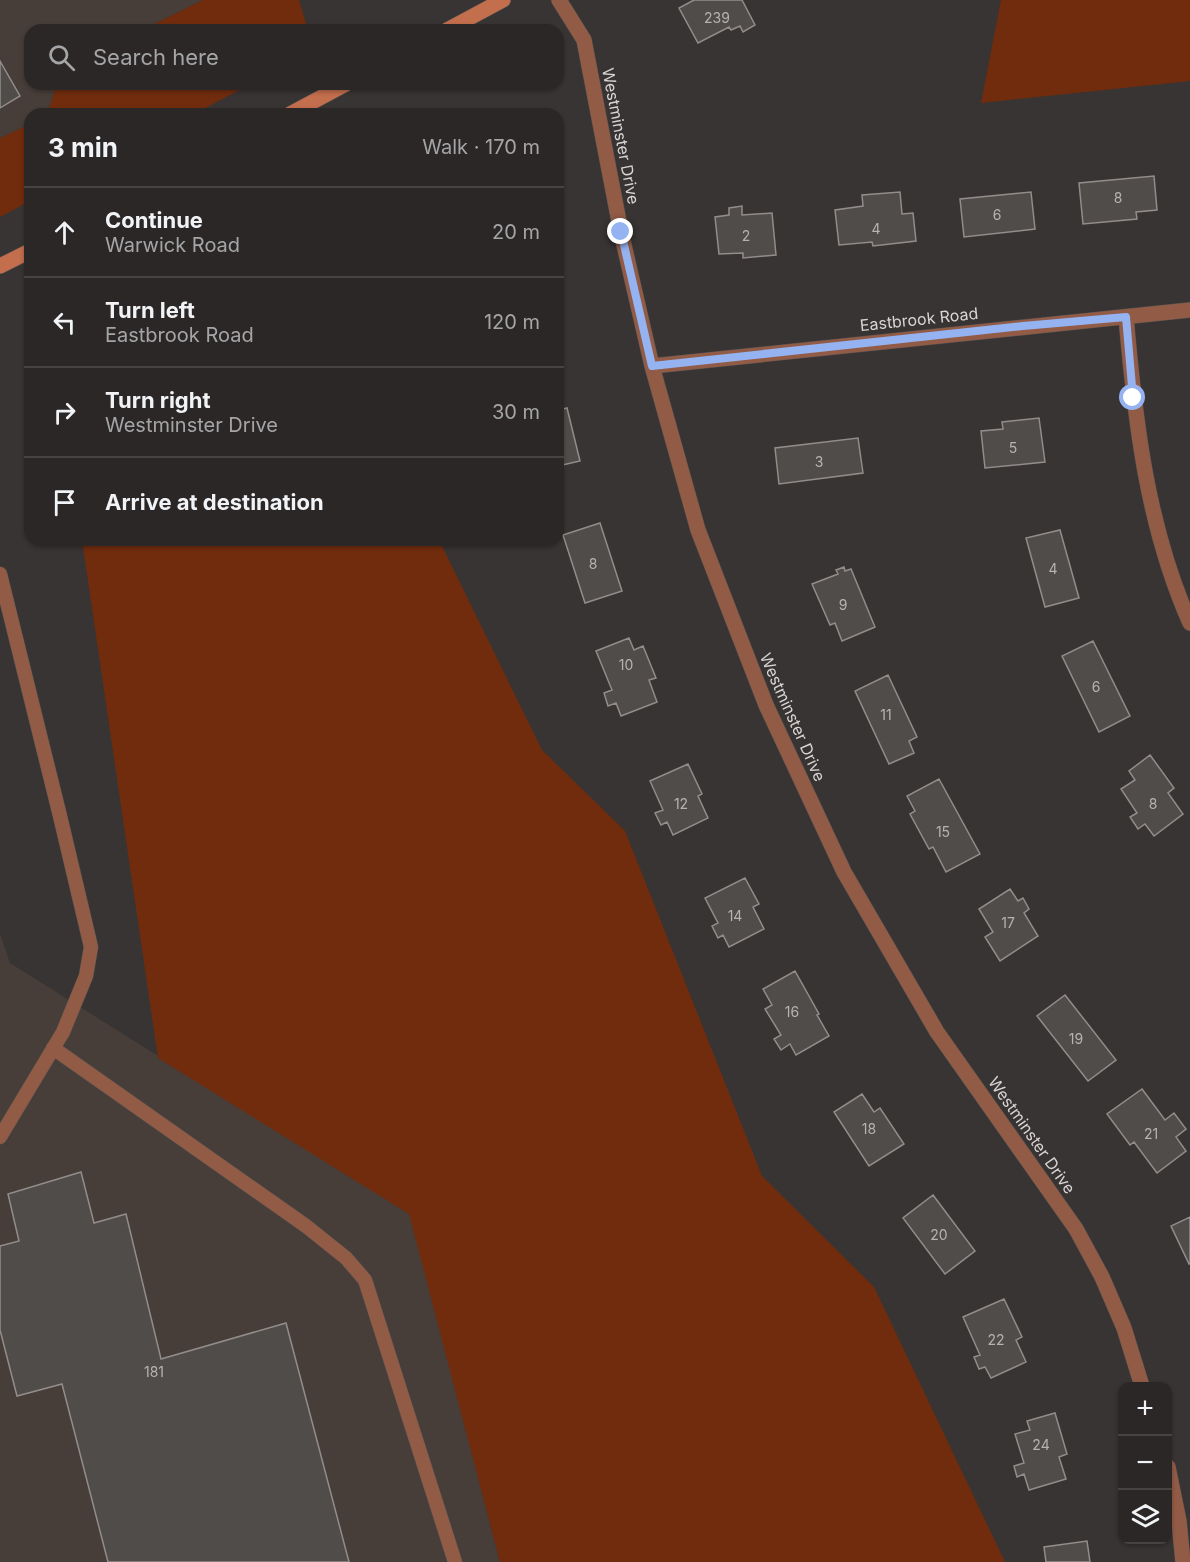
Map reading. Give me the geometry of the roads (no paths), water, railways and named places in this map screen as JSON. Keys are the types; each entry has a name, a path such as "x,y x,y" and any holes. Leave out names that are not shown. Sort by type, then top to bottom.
{"street":[{"path":"458,24 503,0"},
{"name":"Westminster Drive","path":"560,0 584,40 621,232 652,366 698,530 766,705 844,872 937,1032 1076,1229 1102,1277 1124,1328 1141,1382"},
{"path":"301,108 335,90"},
{"path":"0,267 24,254"},
{"name":"Eastbrook Road","path":"652,366 1190,310"},
{"path":"1126,317 1133,398 1149,498 1167,562 1190,623"},
{"path":"1172,1490 1179,1521 1183,1562"}],"lane":[{"path":"0,574 91,947 86,976 63,1032 0,1137"},
{"path":"53,1048 306,1226 346,1258 365,1280 455,1562"}]}
